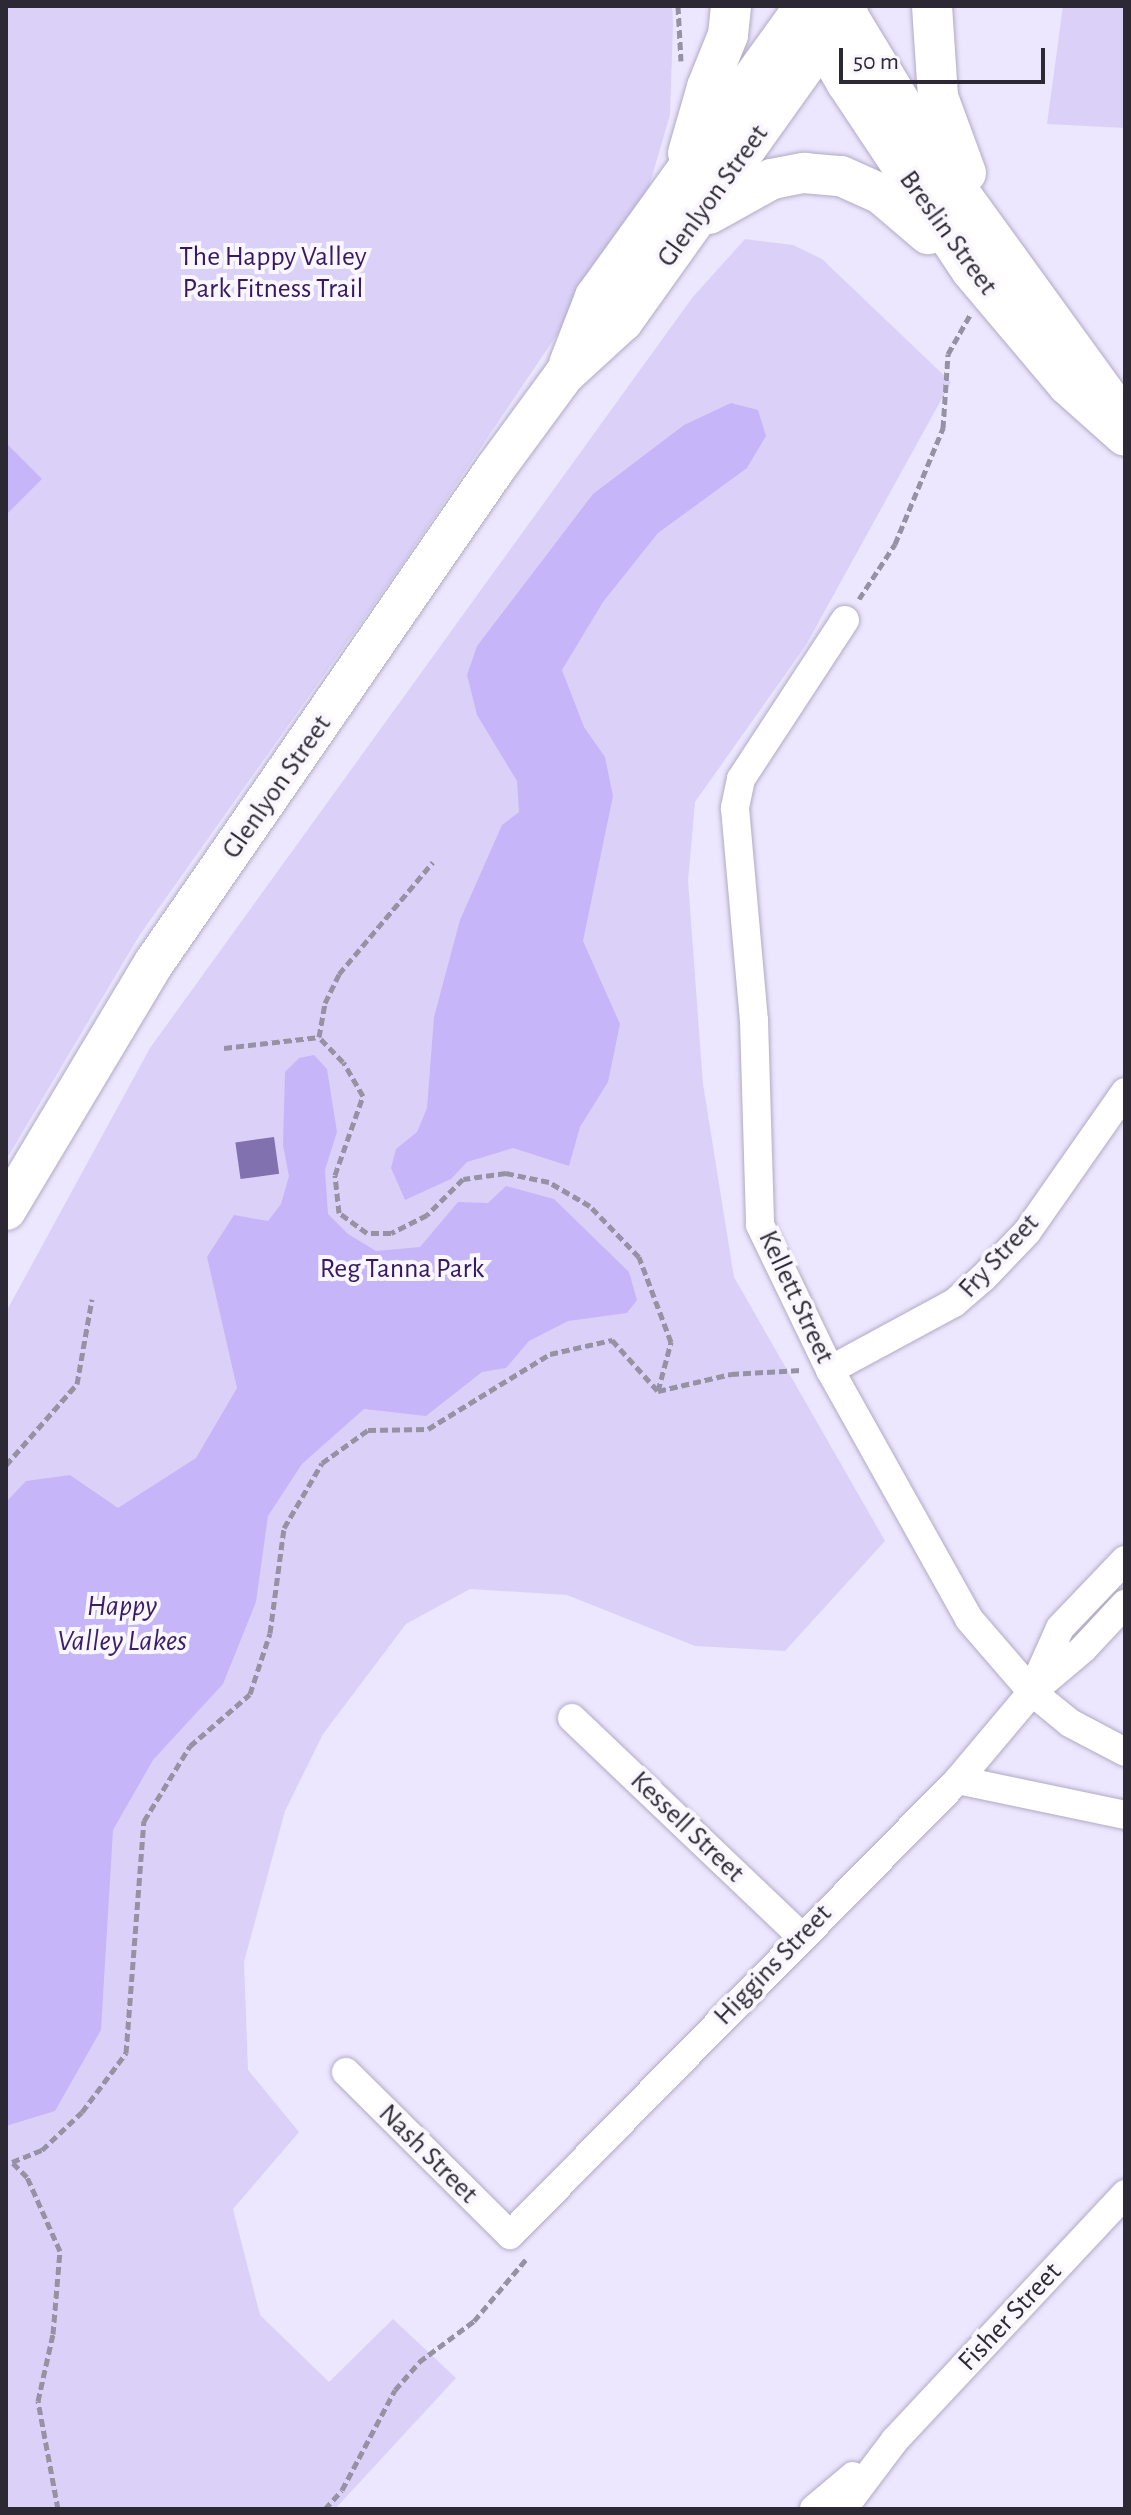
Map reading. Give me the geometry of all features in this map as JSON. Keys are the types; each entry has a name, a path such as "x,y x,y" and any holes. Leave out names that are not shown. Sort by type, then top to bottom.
{"main road":[{"path":"681,176 707,87 728,35 731,6"},
{"path":"932,6 938,97 981,253"},
{"name":"Glenlyon Street","path":"564,375 595,297 681,176 824,12"},
{"name":"Glenlyon Street","path":"6,1210 154,963 564,375 623,321 695,222 824,12"},
{"name":"Breslin Street","path":"824,12 933,156 981,253 1068,385 1125,436"},
{"path":"695,222 772,179 804,173 841,176 881,194 981,253"},
{"name":"Breslin Street","path":"981,253 1092,370 1125,423"}],"street":[{"name":"Kellett Street","path":"845,620 741,779 735,808 754,1020 760,1225 830,1370 969,1619 1032,1692 1070,1723 1125,1752"},
{"name":"Fry Street","path":"830,1370 954,1303 983,1278 1027,1232 1125,1092"},
{"name":"Higgins Street","path":"1032,1692 1060,1628 1125,1560"},
{"name":"Higgins Street","path":"510,2235 801,1936 958,1780 1032,1692 1083,1649 1125,1604"},
{"name":"Kessell Street","path":"572,1718 801,1936"},
{"path":"958,1780 1125,1815"},
{"name":"Nash Street","path":"346,2072 510,2235"},
{"name":"Fisher Street","path":"843,2509 895,2440 1125,2194"},
{"name":"Fisher Street","path":"814,2509 895,2440"}],"path":[{"path":"678,6 678,42 686,70"},
{"path":"845,620 895,544 943,428 948,354 971,312"},
{"path":"319,1037 325,1003 339,974 433,862"},
{"path":"319,1037 343,1062 363,1096 335,1175 339,1213 367,1233 391,1233 427,1215 463,1179 506,1173 549,1182 590,1206 639,1257 671,1342 658,1391"},
{"path":"224,1048 319,1037"},
{"path":"6,1465 77,1384 92,1299"},
{"path":"58,2509 38,2401 53,2334 60,2251 51,2221 27,2177 9,2160 42,2150 82,2112 126,2053 144,1821 190,1746 250,1694 270,1633 284,1528 322,1463 368,1430 428,1429 550,1354 612,1340 658,1391"},
{"path":"658,1391 731,1374 830,1370"},
{"path":"325,2509 342,2490 395,2390 419,2362 474,2321 536,2248"}],"green space":[{"name":"The Happy Valley Park Fitness Trail","path":"6,6 672,6 673,24 670,115 643,207 401,566 139,936 6,1160"},
{"path":"1063,6 1125,6 1125,128 1047,124"},
{"name":"Reg Tanna Park","path":"745,239 793,245 822,259 951,382 806,645 695,802 688,881 703,1084 734,1277 885,1541 785,1651 695,1646 567,1595 470,1589 406,1624 323,1734 285,1811 244,1962 248,2070 299,2132 233,2209 260,2315 329,2382 393,2319 456,2378 335,2509 6,2509 6,1312 150,1048 692,298"}],"water":[{"path":"731,403 758,410 766,436 747,468 658,533 603,602 562,670 584,727 605,757 613,796 583,941 620,1024 608,1082 580,1127 569,1166 513,1148 467,1162 451,1179 405,1200 391,1168 396,1149 417,1132 427,1108 434,1017 460,920 502,825 519,812 517,781 477,715 467,675 477,646 593,494 684,425"},
{"path":"6,443 42,479 6,515"},
{"name":"Happy Valley Lakes","path":"314,1055 327,1069 337,1132 325,1170 328,1214 348,1234 376,1251 420,1247 458,1202 488,1203 506,1186 554,1199 629,1272 637,1300 627,1313 568,1321 529,1341 506,1368 482,1372 426,1416 364,1409 302,1464 268,1516 256,1602 223,1684 153,1760 113,1830 101,2030 55,2111 6,2126 6,1502 26,1481 70,1475 118,1508 196,1458 237,1388 207,1257 234,1215 268,1221 281,1204 289,1176 283,1145 285,1072 299,1058"}],"building":[{"path":"274,1137 279,1174 241,1179 235,1142"}]}
